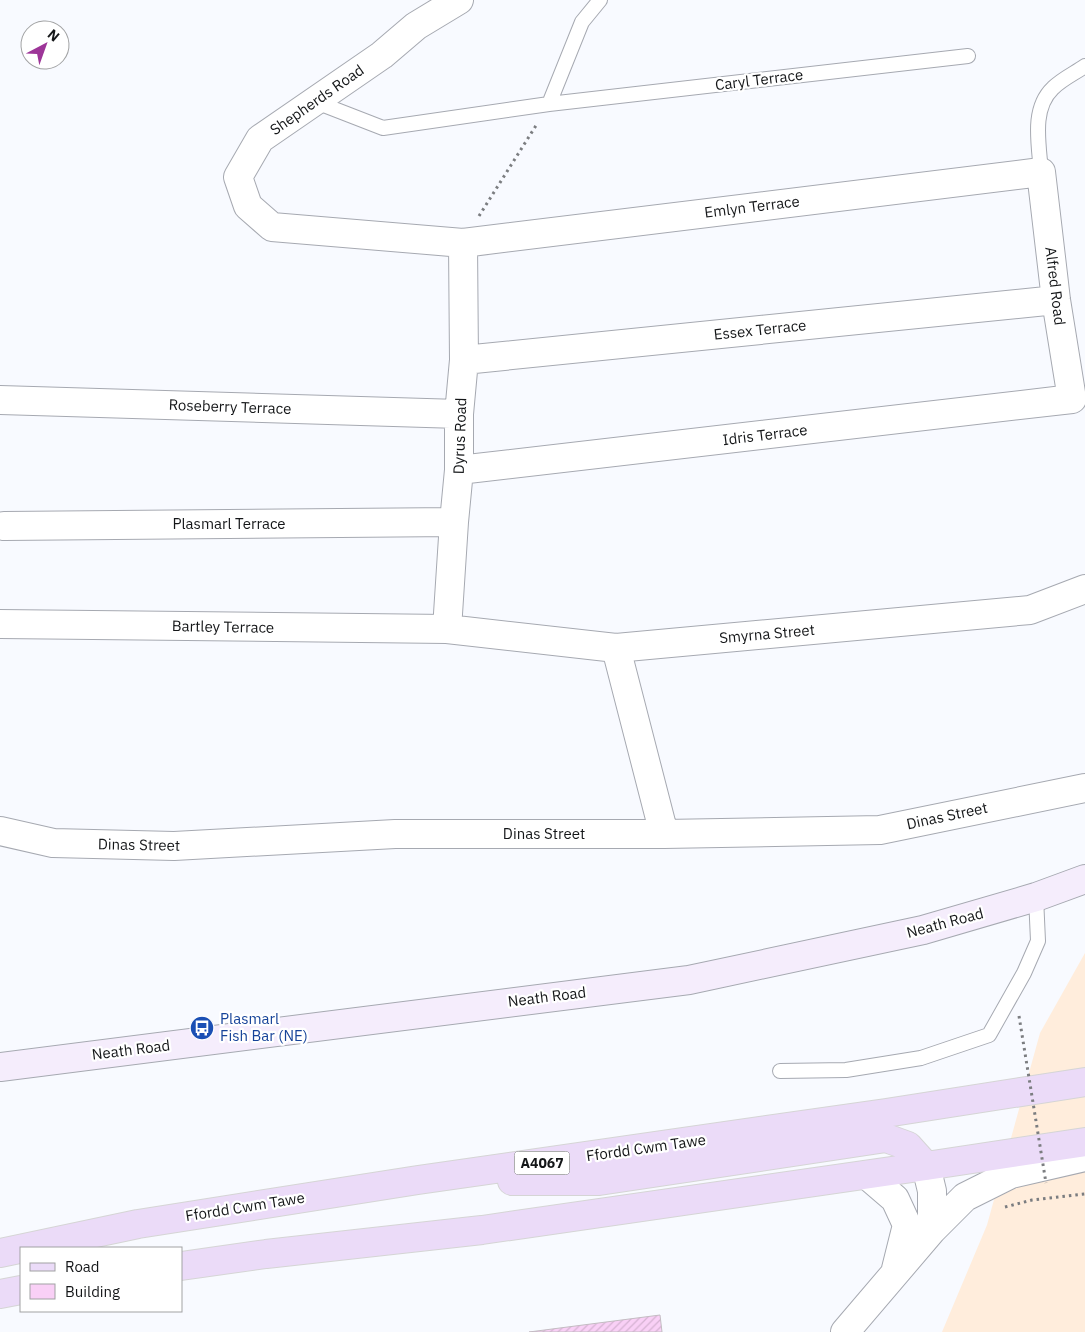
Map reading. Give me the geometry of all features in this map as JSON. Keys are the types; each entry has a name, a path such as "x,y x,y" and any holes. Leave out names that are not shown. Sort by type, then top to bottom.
{"main road":[{"name":"Neath Road","path":"0,1067 689,980 923,930 1036,897 1085,879"},
{"name":"Ffordd Cwm Tawe","path":"29,1247 138,1224 418,1180 886,1113 1085,1082"},
{"path":"418,1180 599,1181 886,1138 908,1146 926,1166"},
{"path":"182,1266 266,1254 482,1230 1085,1142"},
{"name":"Ffordd Cwm Tawe","path":"0,1253 20,1249"},
{"path":"0,1294 20,1290"}],"street":[{"name":"Shepherds Road","path":"272,227 248,206 238,177 260,140 382,55 416,26 460,0"},
{"name":"Emlyn Terrace","path":"272,227 463,243 1041,172"},
{"name":"Alfred Road","path":"1041,172 1056,300 1078,400"},
{"name":"Dyrus Road","path":"447,629 459,470 459,414 464,360 463,243"},
{"name":"Essex Terrace","path":"464,360 1056,300"},
{"name":"Roseberry Terrace","path":"0,400 459,414"},
{"name":"Idris Terrace","path":"459,470 1078,400"},
{"name":"Plasmarl Terrace","path":"4,526 454,522"},
{"name":"Smyrna Street","path":"447,629 616,648 1030,610 1085,589"},
{"name":"Bartley Terrace","path":"0,624 447,629"},
{"path":"616,648 664,834"},
{"name":"Dinas Street","path":"0,831 53,843 174,846 395,834 664,834 880,830 1085,788"},
{"path":"845,1332 932,1230 965,1197 1011,1174 1085,1157"},
{"path":"926,1166 932,1191 932,1230"},
{"path":"867,1175 895,1199 907,1225 894,1275"}],"lane":[{"path":"549,104 582,22 600,0"},
{"name":"Caryl Terrace","path":"316,102 383,128 549,104 968,56"},
{"path":"1041,172 1038,119 1041,104 1053,88 1085,66"},
{"path":"780,1071 846,1070 921,1058 989,1034 1024,973 1038,941 1036,897"}],"path":[{"path":"463,243 549,104"},
{"path":"1019,1016 1046,1183"},
{"path":"996,1210 1032,1200 1085,1194"}],"shaded area":[{"path":"1085,953 1085,1332 942,1332 987,1225 1040,1033"}],"building":[{"path":"660,1315 662,1332 529,1332"}],"place":[{"name":"Plasmarl Fish Bar (NE)","path":"202,1028"}]}
